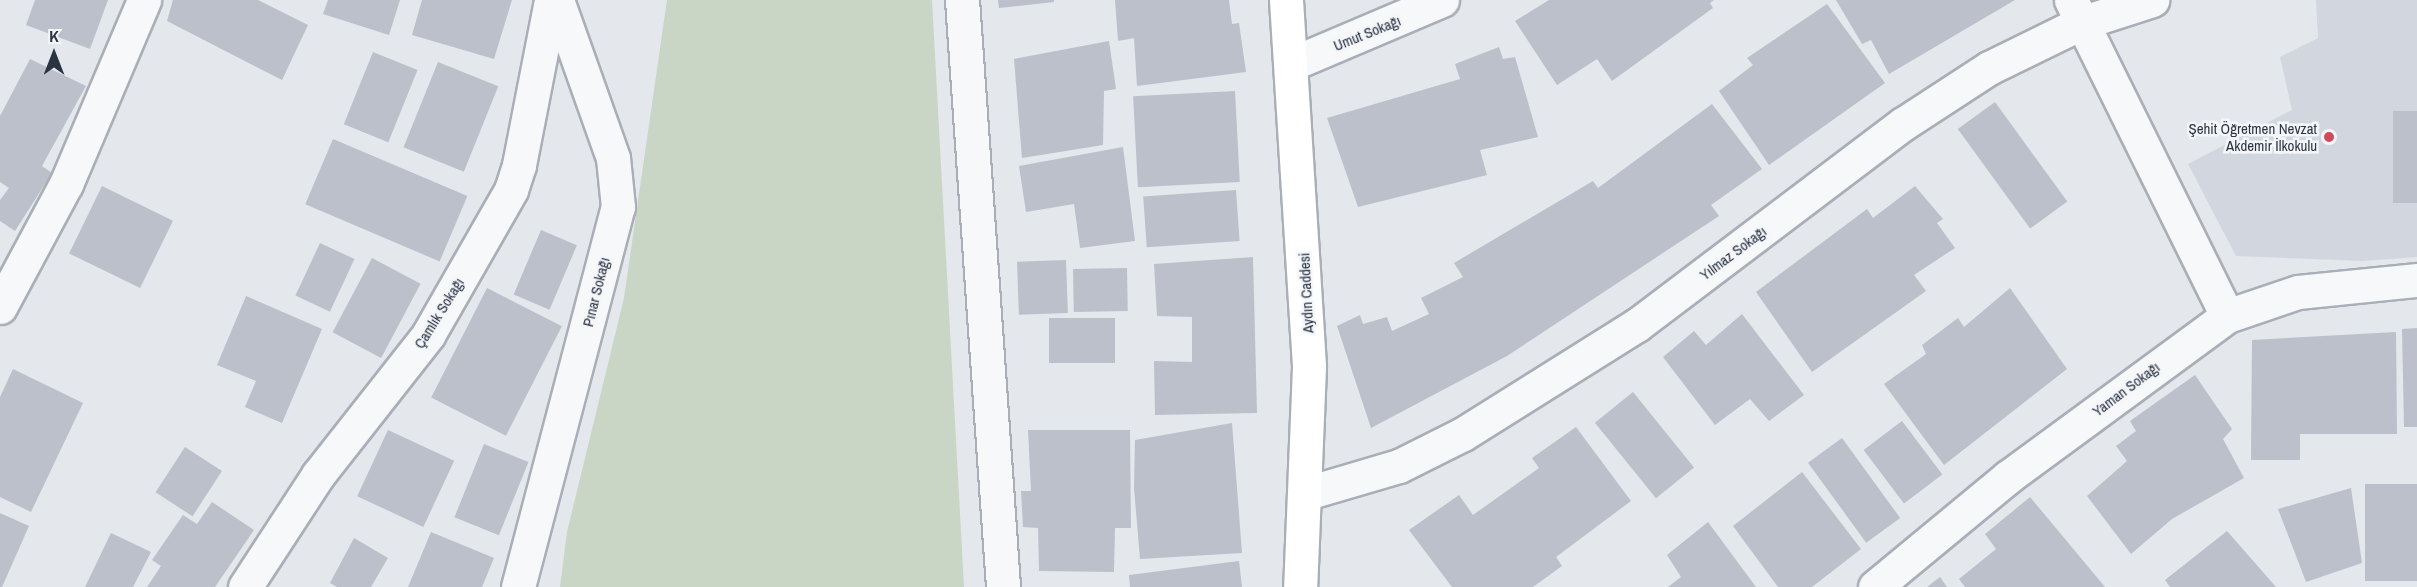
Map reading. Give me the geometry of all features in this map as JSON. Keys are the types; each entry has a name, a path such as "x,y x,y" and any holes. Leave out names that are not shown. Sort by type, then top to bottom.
{"street":[{"path":"0,306 66,184 144,0"},
{"name":"Çamlık Sokağı","path":"245,587 318,475 428,335 511,190 519,165 551,0"},
{"name":"Pınar Sokağı","path":"518,587 618,207 613,158 557,0"},
{"path":"962,0 1003,587"},
{"name":"Aydın Caddesi","path":"1286,0 1309,367 1307,494 1300,587"},
{"name":"Umut Sokağı","path":"1291,64 1442,0"},
{"name":"Yılmaz Sokağı","path":"1307,494 1399,466 1463,434 1637,325 1903,123 2076,12 2152,0"},
{"path":"2076,12 2227,316"},
{"name":"Yaman Sokağı","path":"1875,587 2008,477 2227,316 2298,292 2417,279"}],"shaded area":[{"name":"Şehit Öğretmen Nevzat Akdemir İlkokulu","path":"2316,0 2417,0 2417,257 2363,261 2236,256 2188,164 2292,110 2280,57 2318,38"}],"green space":[{"path":"667,0 932,0 964,587 560,587 567,532 624,298"}],"building":[{"path":"35,0 108,0 90,49 26,25"},
{"path":"173,0 258,0 308,25 282,80 167,21"},
{"path":"328,0 400,0 389,35 323,14"},
{"path":"422,0 512,0 494,59 412,35"},
{"path":"998,0 1054,0 1054,2 999,8"},
{"path":"1115,0 1229,0 1232,24 1239,23 1246,72 1137,86 1134,38 1118,41"},
{"path":"1549,0 1714,0 1710,3 1713,8 1612,81 1597,59 1557,85 1515,21"},
{"path":"1836,0 2015,0 1889,74 1871,40 1862,44"},
{"path":"1827,4 1885,83 1769,165 1719,91 1753,65 1747,58"},
{"path":"1109,41 1116,89 1104,91 1103,145 1022,158 1014,59"},
{"path":"1499,47 1503,59 1515,57 1538,137 1480,150 1487,175 1358,207 1327,118 1460,79 1455,64"},
{"path":"373,52 418,70 388,142 344,124"},
{"path":"30,59 86,86 42,166 52,173 15,231 0,221 0,200 9,188 0,182 0,116"},
{"path":"438,62 498,86 464,172 404,147"},
{"path":"1235,91 1240,182 1138,187 1133,96"},
{"path":"1995,102 2067,202 2030,229 1958,129"},
{"path":"1712,104 1762,169 1711,205 1719,216 1507,356 1371,428 1337,326 1360,315 1363,324 1387,317 1392,331 1429,314 1421,298 1463,277 1454,263 1593,181 1598,188"},
{"path":"2393,111 2417,111 2417,203 2393,203"},
{"path":"333,139 467,196 440,261 305,204"},
{"path":"1123,147 1135,241 1080,248 1074,204 1026,212 1019,166"},
{"path":"102,186 173,221 140,288 69,253"},
{"path":"1915,186 1943,219 1937,223 1955,248 1914,275 1926,291 1812,372 1756,292 1867,209 1873,218"},
{"path":"1236,190 1240,241 1147,247 1143,196"},
{"path":"541,230 577,245 550,310 514,294"},
{"path":"320,243 354,259 330,312 295,296"},
{"path":"1253,257 1257,413 1155,415 1154,361 1192,362 1192,317 1157,316 1154,264"},
{"path":"372,258 421,284 381,358 333,332"},
{"path":"1066,260 1068,313 1019,315 1017,262"},
{"path":"1127,268 1128,311 1074,312 1073,269"},
{"path":"487,288 562,326 506,436 431,398"},
{"path":"2010,288 2067,369 1944,465 1884,384 1926,354 1922,345 1958,318 1964,327"},
{"path":"246,296 322,329 282,423 245,407 256,381 217,365"},
{"path":"1742,314 1804,395 1769,421 1750,399 1715,425 1663,357 1694,331 1706,345"},
{"path":"1049,318 1115,318 1115,363 1049,363"},
{"path":"2417,328 2417,427 2404,427 2402,329"},
{"path":"2396,332 2397,434 2300,434 2300,460 2251,460 2252,340"},
{"path":"13,369 83,403 31,512 0,497 0,397"},
{"path":"2195,375 2232,429 2223,439 2244,478 2172,519 2131,554 2087,496 2127,461 2116,446 2136,431 2130,421"},
{"path":"1633,392 1694,467 1656,498 1595,423"},
{"path":"1902,421 1942,475 1904,503 1864,450"},
{"path":"1232,423 1242,553 1140,559 1134,488 1135,440"},
{"path":"1576,427 1631,501 1556,557 1562,566 1533,587 1452,587 1409,530 1459,495 1473,515 1539,468 1532,458"},
{"path":"388,430 454,461 423,527 357,496"},
{"path":"1028,430 1130,430 1131,528 1115,528 1114,572 1039,571 1038,528 1023,527 1021,491 1031,491"},
{"path":"1842,438 1900,518 1866,543 1808,463"},
{"path":"484,444 529,462 499,535 454,517"},
{"path":"185,447 222,471 192,516 156,492"},
{"path":"1802,472 1861,549 1812,587 1778,587 1733,526"},
{"path":"2365,484 2417,484 2417,581 2365,581"},
{"path":"2351,488 2362,563 2306,582 2278,509"},
{"path":"2030,497 2105,587 1965,587 1959,579 1996,549 1985,534"},
{"path":"212,502 254,530 215,587 147,587 161,566 152,560 183,515 197,524"},
{"path":"0,513 29,526 2,587 0,587"},
{"path":"1708,522 1756,587 1668,587 1681,577 1667,555"},
{"path":"2227,531 2276,587 2170,587 2165,580"},
{"path":"431,532 494,558 482,587 408,587"},
{"path":"111,533 151,552 133,587 85,587"},
{"path":"354,538 388,558 371,587 337,587 330,583"},
{"path":"1239,561 1242,587 1130,587 1129,575"},
{"path":"1940,577 1947,587 1927,587"}],"place":[{"name":"Şehit Öğretmen Nevzat Akdemir İlkokulu","path":"2329,137"}]}
